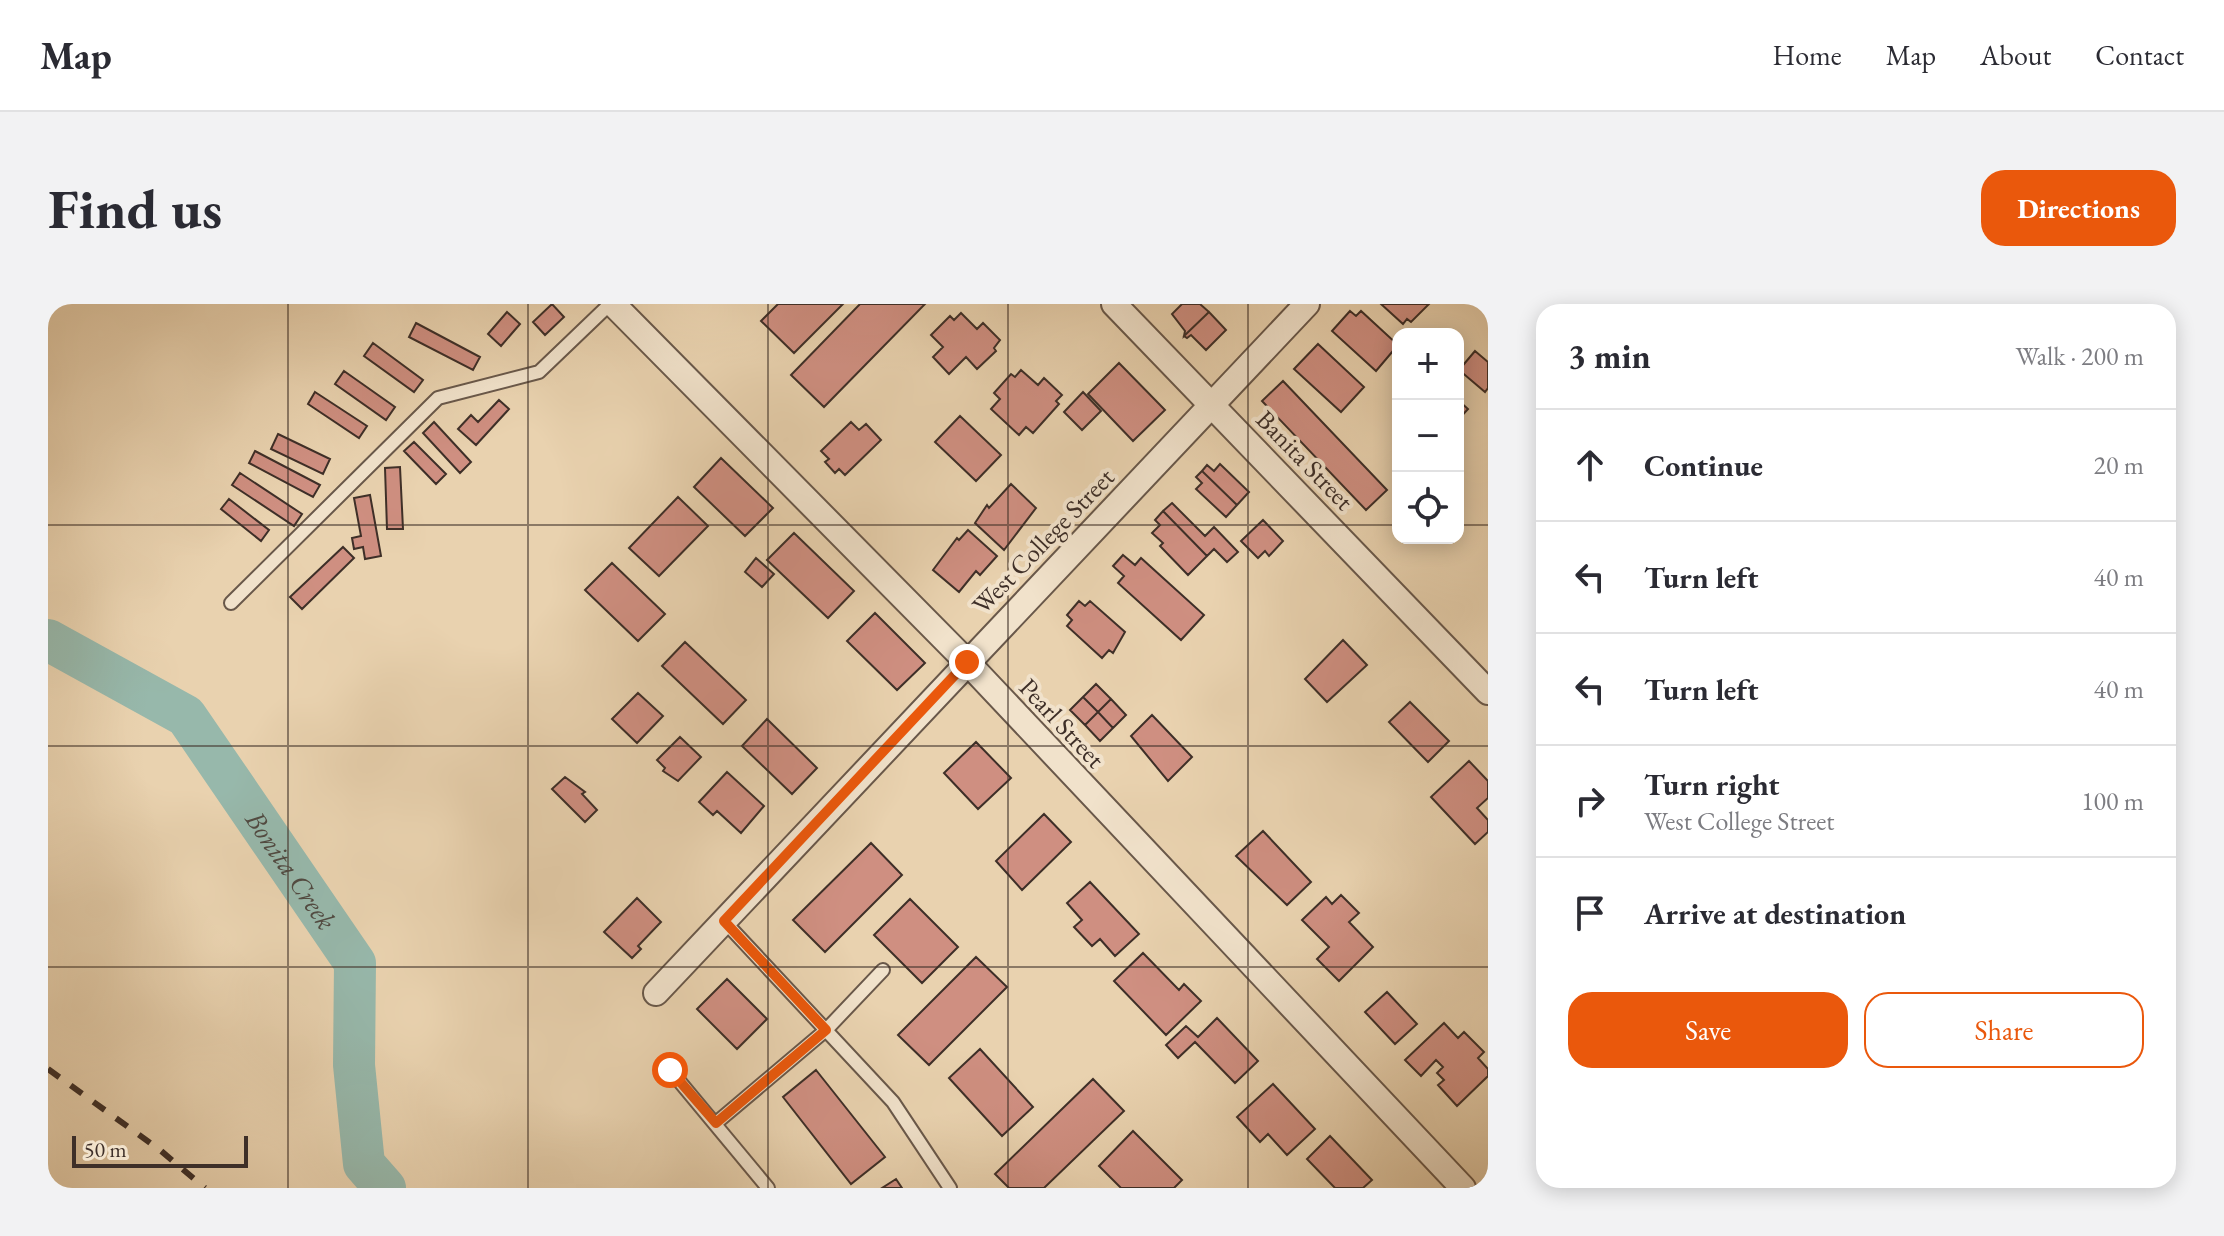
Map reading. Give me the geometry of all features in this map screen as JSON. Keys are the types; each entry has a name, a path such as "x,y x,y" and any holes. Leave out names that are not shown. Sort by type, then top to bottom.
{"street":[{"name":"Pearl Street","path":"611,304 967,662 1463,1188"},
{"name":"Banita Street","path":"1114,304 1487,689"},
{"name":"West College Street","path":"656,993 1307,304"}],"lane":[{"path":"231,603 438,398 539,372 611,304"},
{"path":"724,921 893,1102 950,1188"},
{"path":"716,1123 826,1030 883,970"},
{"path":"670,1070 768,1188"}],"building":[{"path":"552,304 564,317 545,335 533,322"},
{"path":"778,304 843,304 794,353 761,321"},
{"path":"860,304 925,304 824,407 791,375"},
{"path":"1182,304 1200,304 1209,312 1184,336 1185,331 1172,314"},
{"path":"1381,304 1429,304 1411,322 1407,319 1403,324"},
{"path":"1350,311 1356,316 1361,311 1392,339 1392,352 1376,371 1332,331"},
{"path":"507,312 520,324 501,346 488,334"},
{"path":"1209,312 1226,330 1206,350 1191,335 1187,338 1184,336"},
{"path":"961,313 977,329 983,323 1000,340 994,348 996,351 977,369 966,357 949,374 933,357 943,347 931,335 950,316 954,320"},
{"path":"416,323 480,357 473,370 409,337"},
{"path":"373,343 423,380 414,392 364,356"},
{"path":"1318,344 1364,387 1341,412 1294,369"},
{"path":"1475,351 1488,362 1488,388 1485,392 1464,374 1464,364"},
{"path":"1119,363 1165,410 1133,441 1088,394"},
{"path":"1021,370 1038,385 1044,378 1062,395 1056,401 1059,404 1033,433 1026,427 1019,435 991,409 1000,399 994,393 1011,374 1015,377"},
{"path":"344,371 395,407 386,420 335,384"},
{"path":"1283,381 1387,490 1366,510 1262,401"},
{"path":"315,392 367,426 359,438 308,404"},
{"path":"1083,392 1101,411 1082,430 1064,412"},
{"path":"499,400 509,409 476,445 458,429 471,415 478,422"},
{"path":"960,416 1001,455 976,481 935,442"},
{"path":"434,422 471,462 460,473 423,433"},
{"path":"851,422 859,430 866,424 881,440 845,475 839,469 835,473 825,462 829,459 821,451"},
{"path":"278,434 330,459 323,474 271,449"},
{"path":"414,442 446,474 436,484 404,451"},
{"path":"255,451 320,485 313,497 249,463"},
{"path":"721,458 773,508 745,536 694,487"},
{"path":"1220,464 1249,492 1237,505 1202,471 1207,465 1214,471"},
{"path":"400,467 403,529 387,529 385,468"},
{"path":"1202,471 1237,505 1226,517 1196,489 1202,483 1196,477"},
{"path":"240,473 302,514 294,526 232,485"},
{"path":"1011,484 1036,508 1004,550 975,523 987,505 989,508"},
{"path":"370,495 381,556 365,559 363,547 354,549 352,538 361,536 354,498"},
{"path":"678,497 708,526 659,576 629,548"},
{"path":"229,499 269,530 261,541 221,509"},
{"path":"1172,503 1205,536 1214,527 1238,552 1227,562 1214,549 1207,556 1163,511"},
{"path":"1163,511 1207,556 1188,575 1152,533 1160,525 1155,520"},
{"path":"1263,520 1283,541 1269,556 1265,551 1258,558 1241,541"},
{"path":"968,530 997,556 980,575 976,571 959,592 933,570 957,538 959,540"},
{"path":"794,533 854,591 828,618 767,560"},
{"path":"343,547 354,558 302,609 290,597"},
{"path":"1123,555 1135,565 1141,558 1204,615 1181,640 1118,583 1124,576 1113,566"},
{"path":"756,558 774,574 762,587 745,572"},
{"path":"612,563 665,614 638,641 585,590"},
{"path":"1079,601 1085,606 1090,601 1125,632 1113,653 1109,650 1102,658 1067,626 1072,620 1067,615"},
{"path":"875,613 925,663 897,690 847,641"},
{"path":"1343,640 1367,665 1327,702 1305,679"},
{"path":"685,642 746,700 723,724 662,666"},
{"path":"1096,684 1111,699 1098,712 1083,697"},
{"path":"638,693 663,716 637,743 612,719"},
{"path":"1083,697 1098,712 1085,725 1070,710"},
{"path":"1111,699 1126,715 1113,728 1098,712"},
{"path":"1410,702 1449,741 1428,762 1389,722"},
{"path":"1098,712 1113,728 1100,741 1085,725"},
{"path":"1152,715 1192,757 1168,781 1131,736"},
{"path":"767,719 817,768 792,794 742,746"},
{"path":"680,737 701,757 678,781 663,771 665,768 657,760"},
{"path":"976,742 1011,778 978,809 944,773"},
{"path":"1469,761 1488,781 1488,798 1477,808 1488,820 1488,832 1475,844 1431,797"},
{"path":"727,772 764,806 741,833 717,811 713,815 699,802"},
{"path":"565,777 585,792 582,794 597,810 585,822 552,789"},
{"path":"1044,814 1071,842 1022,890 996,861"},
{"path":"1263,831 1311,882 1287,905 1236,856"},
{"path":"871,843 902,875 825,952 793,920"},
{"path":"1090,882 1139,934 1115,956 1100,939 1092,946 1074,927 1082,920 1067,903"},
{"path":"1341,895 1359,913 1349,922 1373,947 1339,981 1317,959 1329,947 1302,920 1326,897 1332,904"},
{"path":"637,898 661,922 638,946 641,949 632,958 604,932"},
{"path":"910,899 958,947 922,983 874,935"},
{"path":"1143,953 1179,990 1184,984 1201,1001 1166,1035 1114,981"},
{"path":"976,957 1007,987 929,1065 898,1035"},
{"path":"727,979 767,1019 737,1049 697,1009"},
{"path":"1387,992 1417,1024 1395,1044 1365,1012"},
{"path":"1217,1018 1258,1061 1235,1083 1195,1042 1178,1058 1166,1045 1186,1026 1198,1037"},
{"path":"1444,1023 1458,1038 1464,1032 1484,1052 1478,1058 1488,1069 1488,1076 1457,1106 1438,1085 1444,1080 1437,1073 1443,1067 1436,1060 1421,1076 1405,1060"},
{"path":"980,1049 1033,1107 1002,1136 949,1078"},
{"path":"816,1070 885,1157 851,1184 783,1097"},
{"path":"1093,1079 1124,1111 1044,1188 1009,1188 995,1174"},
{"path":"1273,1084 1315,1129 1287,1155 1268,1134 1260,1142 1237,1117"},
{"path":"1133,1131 1182,1180 1174,1188 1121,1188 1099,1166"},
{"path":"1330,1136 1372,1180 1363,1188 1335,1188 1307,1159"},
{"path":"896,1179 902,1188 882,1188"}],"waterway":[{"name":"Bonita Creek","path":"48,640 186,716 355,963 354,1065 364,1164 385,1188"}],"railway":[{"path":"48,1069 160,1150 205,1188"}],"route":[{"path":"670,1070 716,1123 826,1030 724,921 967,662"}]}
